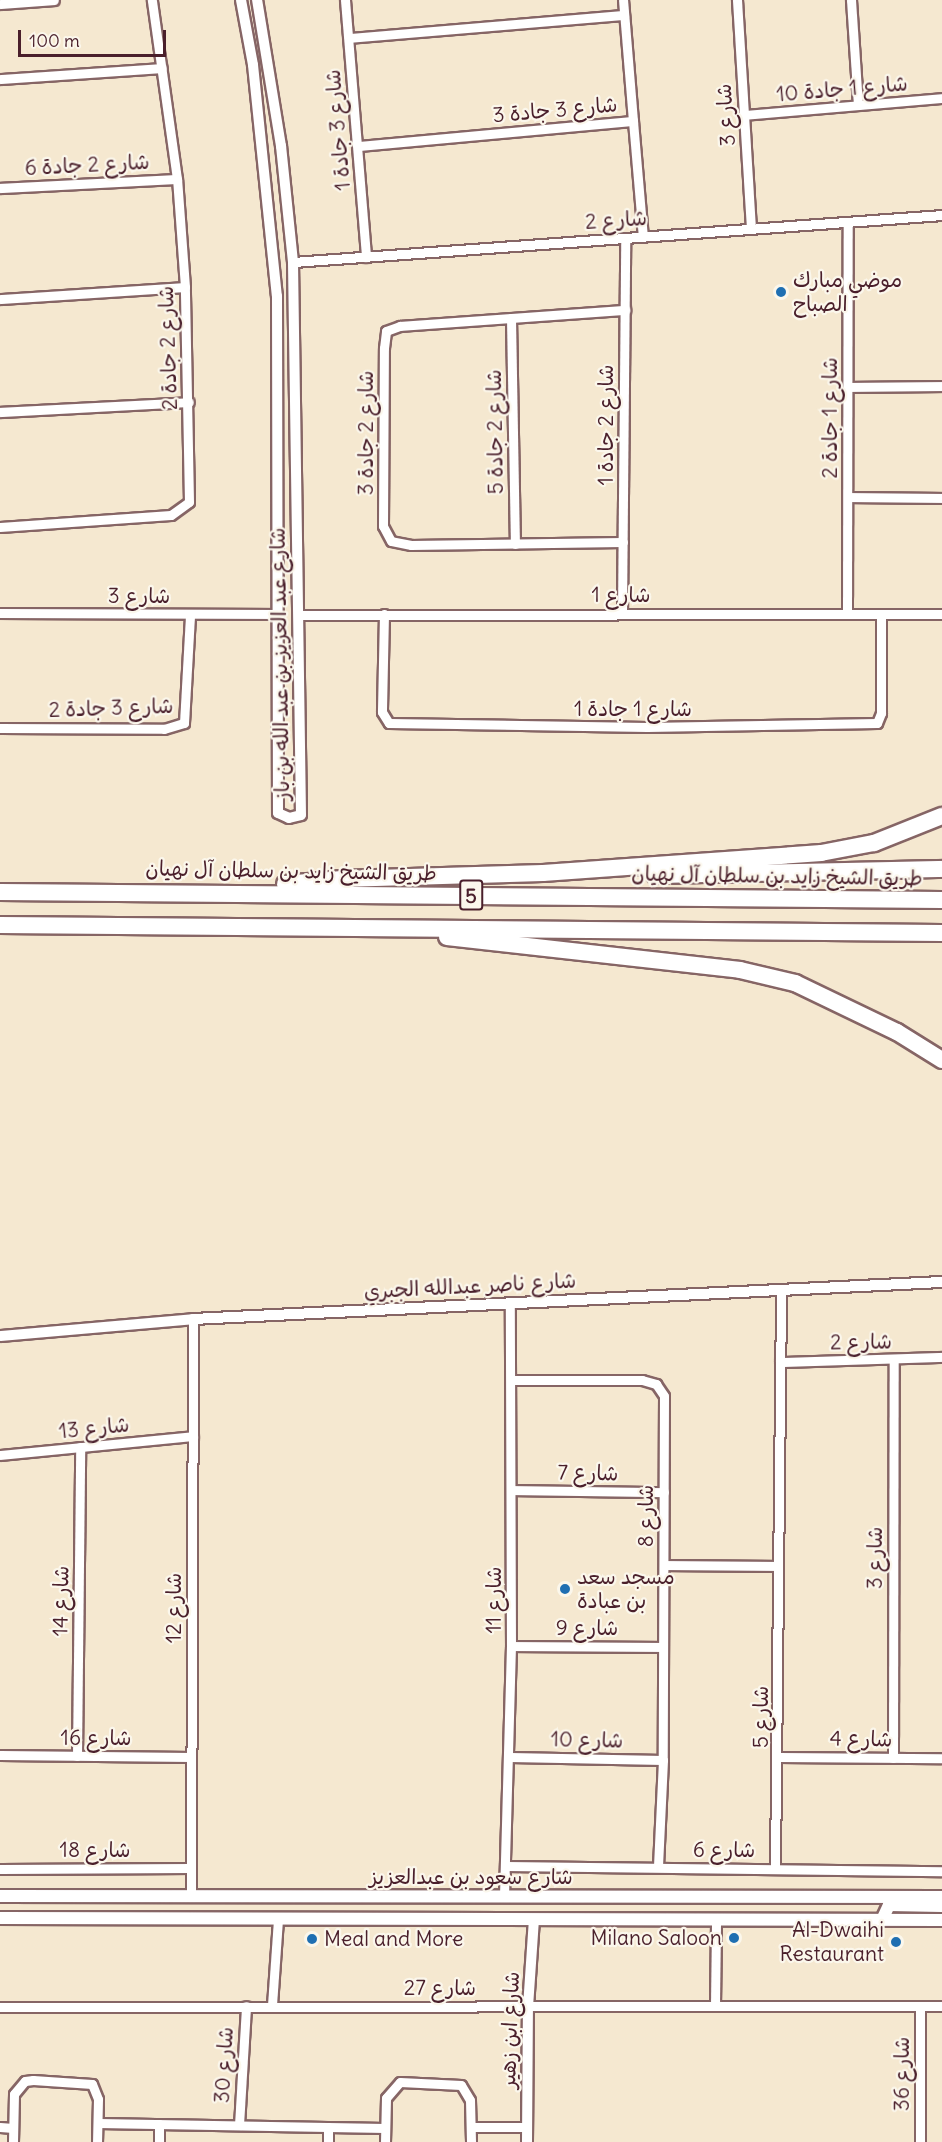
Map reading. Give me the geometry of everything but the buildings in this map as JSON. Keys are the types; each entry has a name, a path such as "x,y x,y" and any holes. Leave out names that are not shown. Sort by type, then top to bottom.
{"highway":[{"path":"214,893 342,879 543,873 821,853 874,843 942,816"},
{"path":"543,873 717,876 942,869"},
{"name":"طريق الشيخ زايد بن سلطان آل نهيان","path":"0,892 942,900"},
{"name":"5","path":"0,925 942,933"},
{"path":"369,927 740,970 795,983 897,1032 942,1060"},
{"path":"897,1032 942,1066"}],"main road":[{"name":"شارع سعود بن عبدالعزيز","path":"6,1896 942,1896"},
{"path":"3,1918 15,1910 6,1896"},
{"path":"33,1918 28,1906 35,1896"},
{"path":"862,1897 867,1908 862,1920"},
{"path":"882,1920 889,1905 942,1906"},
{"name":"شارع سعود بن عبدالعزيز","path":"3,1918 942,1920"}],"street":[{"path":"0,4 54,0"},
{"name":"شارع 2 جادة 2","path":"0,527 171,515 180,512 189,502 189,402 185,287 177,179 152,0"},
{"name":"شارع عبد العزيز بن عبد الله بن باز","path":"240,0 258,112 277,296 278,813 289,818 301,815 300,615 293,262 283,163 257,0"},
{"name":"شارع 3 جادة 1","path":"345,0 366,257"},
{"name":"شارع 3 جادة 3","path":"358,146 633,122 623,0"},
{"name":"شارع 3","path":"737,0 751,229"},
{"path":"851,0 858,105"},
{"path":"349,38 624,15"},
{"path":"0,79 162,68"},
{"name":"شارع 1 جادة 10","path":"744,115 942,98"},
{"path":"258,112 272,164 283,163"},
{"path":"633,122 643,237"},
{"name":"شارع 2 جادة 6","path":"0,188 177,179"},
{"path":"267,186 278,184 281,187 288,217"},
{"name":"شارع 2","path":"293,262 942,215"},
{"name":"شارع 1 جادة 2","path":"848,222 848,614"},
{"name":"شارع 2 جادة 1","path":"622,613 625,238"},
{"path":"0,299 185,287"},
{"name":"شارع 2 جادة 3","path":"623,542 400,544 387,537 383,526 386,332 400,326 625,310"},
{"name":"شارع 2 جادة 5","path":"512,318 515,544"},
{"path":"848,387 942,386"},
{"path":"0,411 189,402"},
{"path":"848,497 942,498"},
{"name":"شارع 3","path":"0,613 277,614"},
{"name":"شارع 3 جادة 2","path":"0,728 164,729 184,723 190,614"},
{"name":"شارع 1 جادة 1","path":"384,614 382,712 394,725 704,727 877,723 881,713 881,614"},
{"name":"شارع 1","path":"300,615 942,614"},
{"name":"شارع ناصر عبدالله الجبري","path":"0,1336 193,1319 781,1292 942,1282"},
{"name":"شارع 5","path":"775,1868 779,1757 778,1566 781,1292"},
{"name":"شارع 11","path":"504,1896 512,1646 510,1304"},
{"name":"شارع 12","path":"191,1897 193,1319"},
{"name":"شارع 2","path":"780,1362 942,1357"},
{"name":"شارع 3","path":"893,1758 894,1359"},
{"name":"شارع 8","path":"512,1380 642,1380 656,1384 664,1396 663,1760 658,1867"},
{"name":"شارع 13","path":"0,1455 193,1436"},
{"name":"شارع 14","path":"78,1756 80,1447"},
{"name":"شارع 7","path":"512,1490 664,1492"},
{"path":"664,1565 778,1566"},
{"name":"شارع 9","path":"512,1646 663,1647"},
{"name":"شارع 16","path":"0,1755 191,1757"},
{"name":"شارع 10","path":"510,1757 663,1760"},
{"name":"شارع 4","path":"779,1757 942,1758"},
{"name":"شارع 6","path":"506,1866 942,1871"},
{"name":"شارع 18","path":"0,1869 191,1868"},
{"path":"272,2005 278,1919"},
{"name":"شارع ابن زهير","path":"527,2142 528,2007 534,1919"},
{"path":"716,1920 716,2006"},
{"name":"شارع 30","path":"239,2126 246,2006"},
{"name":"شارع 36","path":"920,2006 920,2142"},
{"name":"شارع 27","path":"0,2007 942,2006"},
{"path":"13,2142 14,2094 25,2081 33,2080 92,2084 97,2089 97,2142"},
{"path":"385,2142 388,2093 400,2082 461,2085 470,2100 471,2142"},
{"name":"شارع 30","path":"98,2123 385,2128"},
{"path":"159,2124 159,2142"},
{"path":"0,2127 13,2128"},
{"path":"328,2127 328,2142"},
{"path":"472,2127 527,2127"}],"place":[{"name":"موضي مبارك الصباح","path":"781,292"},
{"name":"مسجد سعد بن عبادة","path":"565,1589"},
{"name":"Milano Saloon","path":"734,1938"},
{"name":"Meal and More","path":"312,1939"},
{"name":"Al-Dwaihi Restaurant","path":"896,1942"}]}
